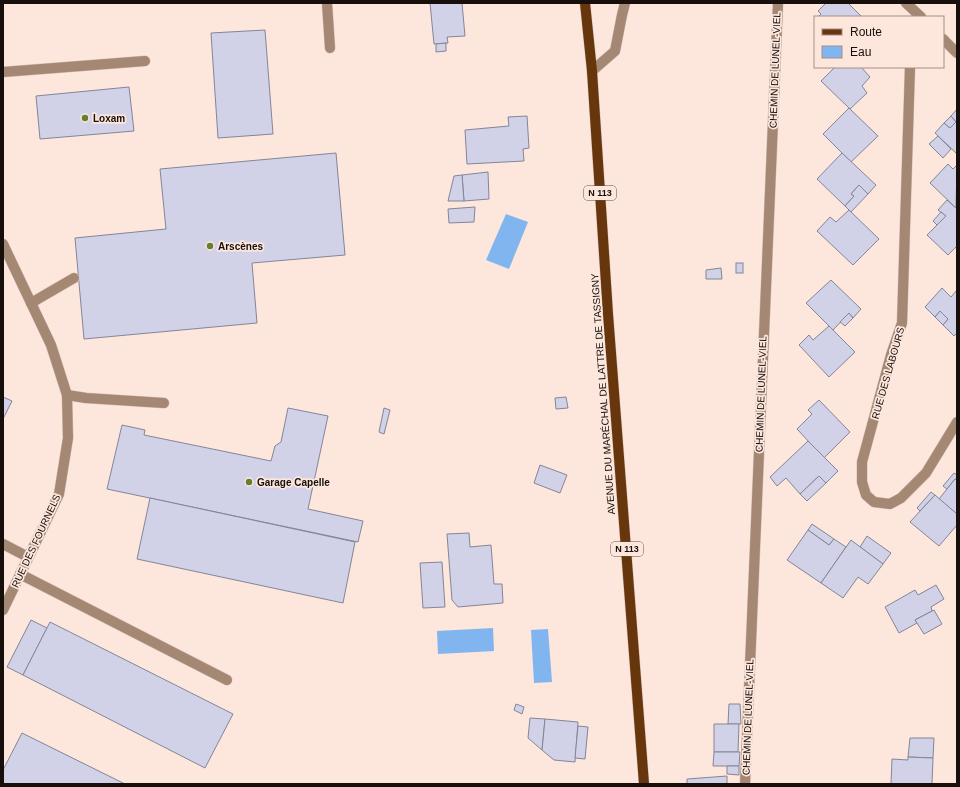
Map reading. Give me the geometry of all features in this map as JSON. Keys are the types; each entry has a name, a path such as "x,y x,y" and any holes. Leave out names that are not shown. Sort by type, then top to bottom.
{"main road":[{"name":"AVENUE DU MARÉCHAL DE LATTRE DE TASSIGNY","path":"585,3 592,71 644,784"}],"street":[{"path":"327,3 330,48"},
{"path":"592,71 615,51 625,3"},
{"name":"CHEMIN DE LUNEL-VIEL","path":"745,784 778,3"},
{"path":"912,8 919,16"},
{"path":"944,40 957,53"},
{"path":"3,72 145,61"},
{"name":"RUE DES LABOURS","path":"910,68 902,323 891,355 862,462 862,482 866,494 874,502 890,504 901,498 926,473 957,422"},
{"name":"RUE DES FOURNELS","path":"3,244 51,345 67,395 68,438 59,494 3,610"},
{"path":"31,303 74,278"},
{"path":"67,395 86,398 164,403"},
{"path":"3,544 28,557"},
{"path":"20,574 227,680"}],"water":[{"path":"506,214 528,222 509,269 486,260"},
{"path":"493,628 494,651 438,654 437,631"},
{"path":"548,629 552,682 534,683 531,630"}],"building":[{"path":"430,3 462,3 465,36 447,37 448,43 434,44"},
{"path":"826,3 848,3 861,16 819,16 821,14 818,11"},
{"path":"265,30 273,134 218,138 211,33"},
{"path":"446,43 446,51 436,52 436,44"},
{"path":"834,68 862,68 870,77 862,86 867,93 850,109 821,81"},
{"name":"Loxam","path":"129,87 134,131 40,139 36,96"},
{"path":"849,108 878,136 851,162 823,134"},
{"path":"957,109 957,154 935,133 944,123 950,128 956,122 951,116"},
{"path":"527,116 529,148 523,149 524,161 467,164 465,130 509,126 508,117"},
{"path":"951,116 956,122 950,128 944,123"},
{"path":"938,136 951,149 943,158 929,144"},
{"name":"Arscènes","path":"336,153 345,255 252,263 257,323 84,339 75,238 166,229 160,169"},
{"path":"842,153 876,185 868,194 859,185 851,194 854,196 845,206 817,179"},
{"path":"948,164 953,169 957,165 956,208 930,183"},
{"path":"488,172 489,199 464,201 462,175"},
{"path":"462,175 464,201 448,201 454,176"},
{"path":"859,185 868,194 851,212 845,206 854,196 851,194"},
{"path":"947,200 957,209 957,246 948,255 927,235 946,216 938,210"},
{"path":"475,207 474,222 449,223 448,209"},
{"path":"849,210 879,239 853,265 817,231 830,217 836,222"},
{"path":"941,212 946,216 937,225 933,221"},
{"path":"736,263 743,263 743,273 736,273"},
{"path":"721,268 722,279 706,279 706,270"},
{"path":"831,280 861,309 853,318 849,313 833,330 806,303"},
{"path":"942,288 951,297 957,290 957,333 954,336 943,325 948,319 940,311 935,317 925,307"},
{"path":"940,311 948,319 943,325 935,317"},
{"path":"849,313 853,318 845,326 840,322"},
{"path":"829,326 855,352 829,377 799,345 809,335 813,340"},
{"path":"3,397 12,401 3,419"},
{"path":"566,397 568,408 556,409 555,398"},
{"path":"819,400 850,432 824,458 797,429 812,414 808,410"},
{"path":"288,408 328,416 308,509 363,521 358,542 107,489 122,425 145,430 144,435 271,461 275,446 281,442"},
{"path":"384,408 390,410 384,434 379,432"},
{"path":"808,441 838,471 826,483 819,476 800,494 786,478 777,486 770,477"},
{"path":"540,465 567,475 560,493 534,483"},
{"path":"954,473 957,475 957,480 955,479 947,489 943,486"},
{"path":"819,476 826,483 807,501 800,494"},
{"path":"955,479 957,480 957,514 939,499"},
{"path":"931,492 935,495 920,511 917,508"},
{"path":"935,495 957,514 957,525 939,546 910,522"},
{"path":"150,498 355,542 343,603 137,559"},
{"path":"812,524 834,539 829,545 808,530"},
{"path":"808,530 829,545 834,539 846,547 821,583 787,560"},
{"path":"469,533 470,547 491,545 494,584 502,584 503,603 458,607 452,600 447,534"},
{"path":"867,536 891,553 883,564 860,547"},
{"path":"851,540 883,564 868,584 858,577 843,598 821,583"},
{"path":"442,562 445,607 423,608 420,563"},
{"path":"936,585 944,599 931,607 932,611 915,620 917,623 899,633 885,607 915,590 918,595"},
{"path":"934,610 942,624 924,634 915,620"},
{"path":"31,620 47,628 23,675 7,667"},
{"path":"50,622 233,714 205,768 23,675"},
{"path":"516,704 524,707 522,714 514,710"},
{"path":"729,704 740,704 741,724 728,724"},
{"path":"530,718 545,719 542,750 528,738"},
{"path":"545,719 578,722 575,762 554,760 542,750"},
{"path":"714,724 739,724 738,752 714,752"},
{"path":"578,726 588,727 585,759 575,758"},
{"path":"22,733 125,784 3,784 3,770"},
{"path":"910,738 934,738 933,758 908,757"},
{"path":"714,752 740,752 739,766 713,766"},
{"path":"908,757 933,758 932,784 891,784 892,759 908,760"},
{"path":"727,766 739,766 739,775 727,774"},
{"path":"727,776 727,784 687,784 687,779"}],"place":[{"name":"Loxam","path":"85,118"},
{"name":"Arscènes","path":"210,246"},
{"name":"Garage Capelle","path":"249,482"}]}
